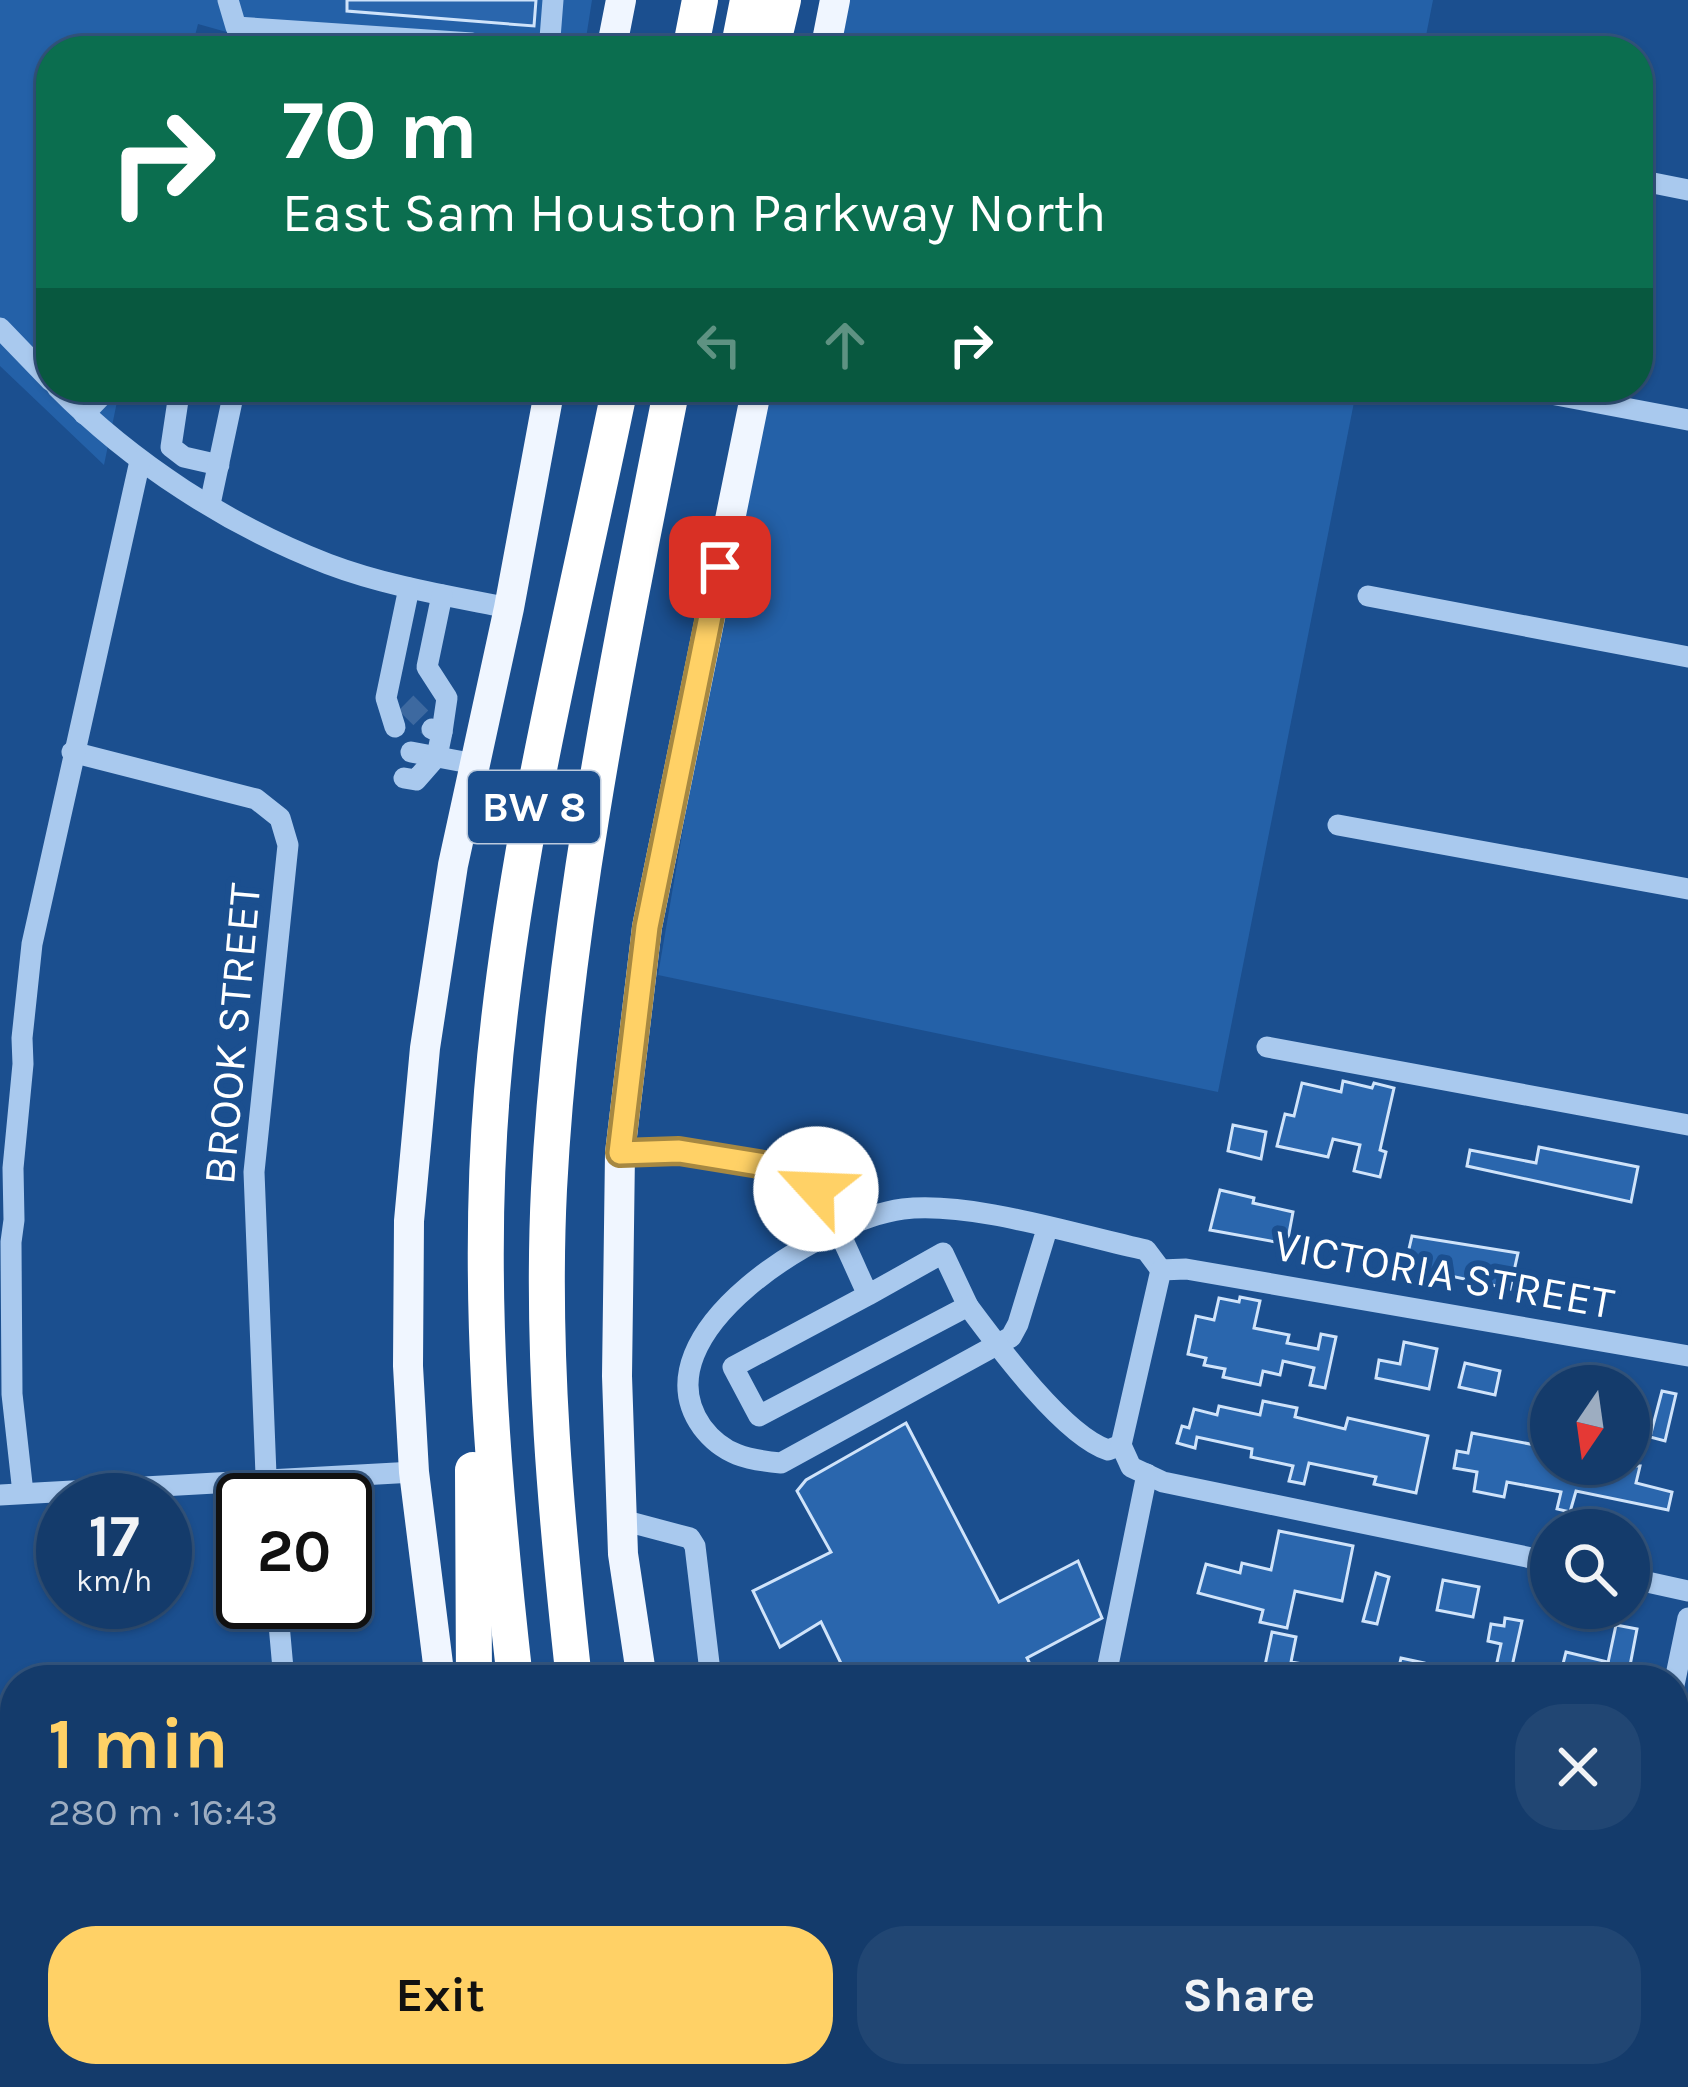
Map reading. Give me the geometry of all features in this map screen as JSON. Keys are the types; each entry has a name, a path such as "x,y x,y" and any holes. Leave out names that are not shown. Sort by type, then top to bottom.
{"highway":[{"path":"741,36 748,0"},
{"path":"775,36 783,0"},
{"name":"BW 8","path":"513,1665 492,1473 486,1233 492,1093 516,897 617,402"},
{"name":"BW 8","path":"573,1665 554,1462 547,1277 554,1110 574,941 625,623 669,402"},
{"path":"574,941 691,402"},
{"path":"474,1665 471,1536 486,1233"}],"main road":[{"path":"614,36 621,0"},
{"path":"828,36 835,0"},
{"name":"BW 8","path":"438,1665 414,1472 408,1366 411,1200 432,1002 453,865 509,608 547,402"},
{"name":"BW 8","path":"640,1665 623,1554 616,1376 620,1153 647,927 754,402"}],"street":[{"path":"228,0 236,27 361,36"},
{"path":"550,36 553,0"},
{"path":"1653,183 1688,190"},
{"path":"0,328 36,365"},
{"path":"72,402 140,461 210,504 329,564 409,588 509,608"},
{"path":"84,414 96,402"},
{"path":"178,402 171,447 184,457 219,465"},
{"path":"210,504 232,402"},
{"path":"1593,402 1688,420"},
{"path":"140,461 32,944 5,1253 11,1494 216,1490"},
{"path":"395,727 394,659 409,588"},
{"path":"427,667 442,595"},
{"path":"1368,596 1688,657"},
{"path":"394,659 427,667 447,698 437,756 416,780 404,778"},
{"path":"440,724 485,718"},
{"name":"BROOK STREET","path":"72,752 256,799 280,818 288,845 254,1172 265,1473"},
{"path":"411,752 475,764"},
{"path":"1338,826 1688,889"},
{"path":"1267,1047 1688,1125"},
{"path":"620,1153 679,1151 795,1170 816,1189 868,1295"},
{"path":"1047,1228 1011,1337 782,1463 747,1460 715,1444 692,1412 686,1376 698,1343 744,1290 810,1241 901,1209 963,1210 1047,1228 1146,1250 1162,1270 1121,1445 1131,1467 1155,1478 1530,1558"},
{"path":"968,1306 759,1416 733,1367 943,1253 968,1306 997,1345 1086,1443 1108,1450 1121,1445"},
{"name":"VICTORIA STREET","path":"1162,1270 1186,1269 1688,1356"},
{"path":"372,1477 414,1472"},
{"path":"1109,1665 1155,1478"},
{"path":"622,1520 690,1538 698,1564 709,1665"},
{"path":"1650,1583 1688,1591"},
{"path":"1678,1665 1688,1618"},
{"path":"279,1629 283,1665"}],"shaded area":[{"path":"0,0 592,0 586,36 241,36 198,24 195,36 36,36 36,400 0,366"},
{"path":"850,0 1433,0 1426,36 843,36"},
{"path":"38,402 117,402 104,465"},
{"path":"763,402 1354,402 1218,1092 658,975 735,525"}],"building":[{"path":"347,0 536,0 534,26 347,11"},
{"path":"1343,1081 1394,1088 1380,1150 1386,1152 1380,1177 1354,1171 1360,1145 1333,1139 1328,1157 1277,1146 1285,1114 1294,1116 1302,1083 1341,1092"},
{"path":"1233,1125 1266,1132 1261,1159 1228,1151"},
{"path":"1539,1147 1638,1167 1631,1202 1467,1166 1470,1150 1536,1163"},
{"path":"1220,1190 1293,1212 1287,1244 1210,1230"},
{"path":"1412,1236 1518,1253 1510,1289 1405,1266"},
{"path":"1240,1297 1260,1301 1254,1328 1289,1335 1287,1343 1318,1349 1321,1334 1336,1337 1325,1388 1310,1385 1314,1368 1283,1361 1280,1375 1263,1371 1260,1385 1223,1377 1225,1369 1204,1365 1206,1358 1188,1354 1196,1316 1214,1320 1219,1298 1239,1302"},
{"path":"1404,1342 1437,1349 1429,1389 1376,1378 1379,1360 1400,1364"},
{"path":"1465,1363 1500,1371 1495,1395 1459,1387"},
{"path":"1662,1391 1676,1394 1665,1441 1650,1437"},
{"path":"1263,1401 1297,1408 1295,1417 1345,1429 1348,1418 1428,1436 1416,1493 1374,1484 1376,1477 1309,1463 1304,1484 1289,1481 1293,1466 1251,1457 1252,1449 1197,1437 1195,1448 1177,1443 1182,1426 1189,1428 1194,1409 1217,1415 1219,1406 1260,1415"},
{"path":"906,1423 999,1602 1078,1561 1102,1618 1027,1658 1030,1665 842,1665 821,1622 780,1647 753,1591 831,1552 797,1491 806,1480"},
{"path":"1472,1433 1530,1444 1530,1485 1644,1485 1672,1492 1668,1510 1576,1491 1571,1509 1557,1509 1561,1492 1507,1482 1504,1497 1474,1491 1477,1472 1454,1468 1457,1451 1468,1453"},
{"path":"1279,1531 1353,1546 1342,1601 1295,1591 1287,1628 1260,1622 1263,1610 1198,1593 1206,1564 1240,1573 1242,1563 1271,1570"},
{"path":"1376,1573 1389,1577 1377,1624 1363,1621"},
{"path":"1443,1580 1479,1587 1473,1617 1437,1610"},
{"path":"1505,1618 1522,1621 1512,1665 1496,1665 1501,1644 1488,1641 1491,1624 1504,1626"},
{"path":"1615,1629 1637,1629 1630,1665 1607,1665"},
{"path":"1272,1632 1296,1637 1291,1662 1308,1665 1265,1665"},
{"path":"1566,1652 1608,1662 1607,1665 1563,1665"},
{"path":"1401,1658 1424,1663 1424,1665 1399,1665"}],"tunnel":[{"path":"406,703 432,729"}],"route":[{"path":"720,567 647,927 620,1153 679,1151 795,1170 816,1189"}]}
